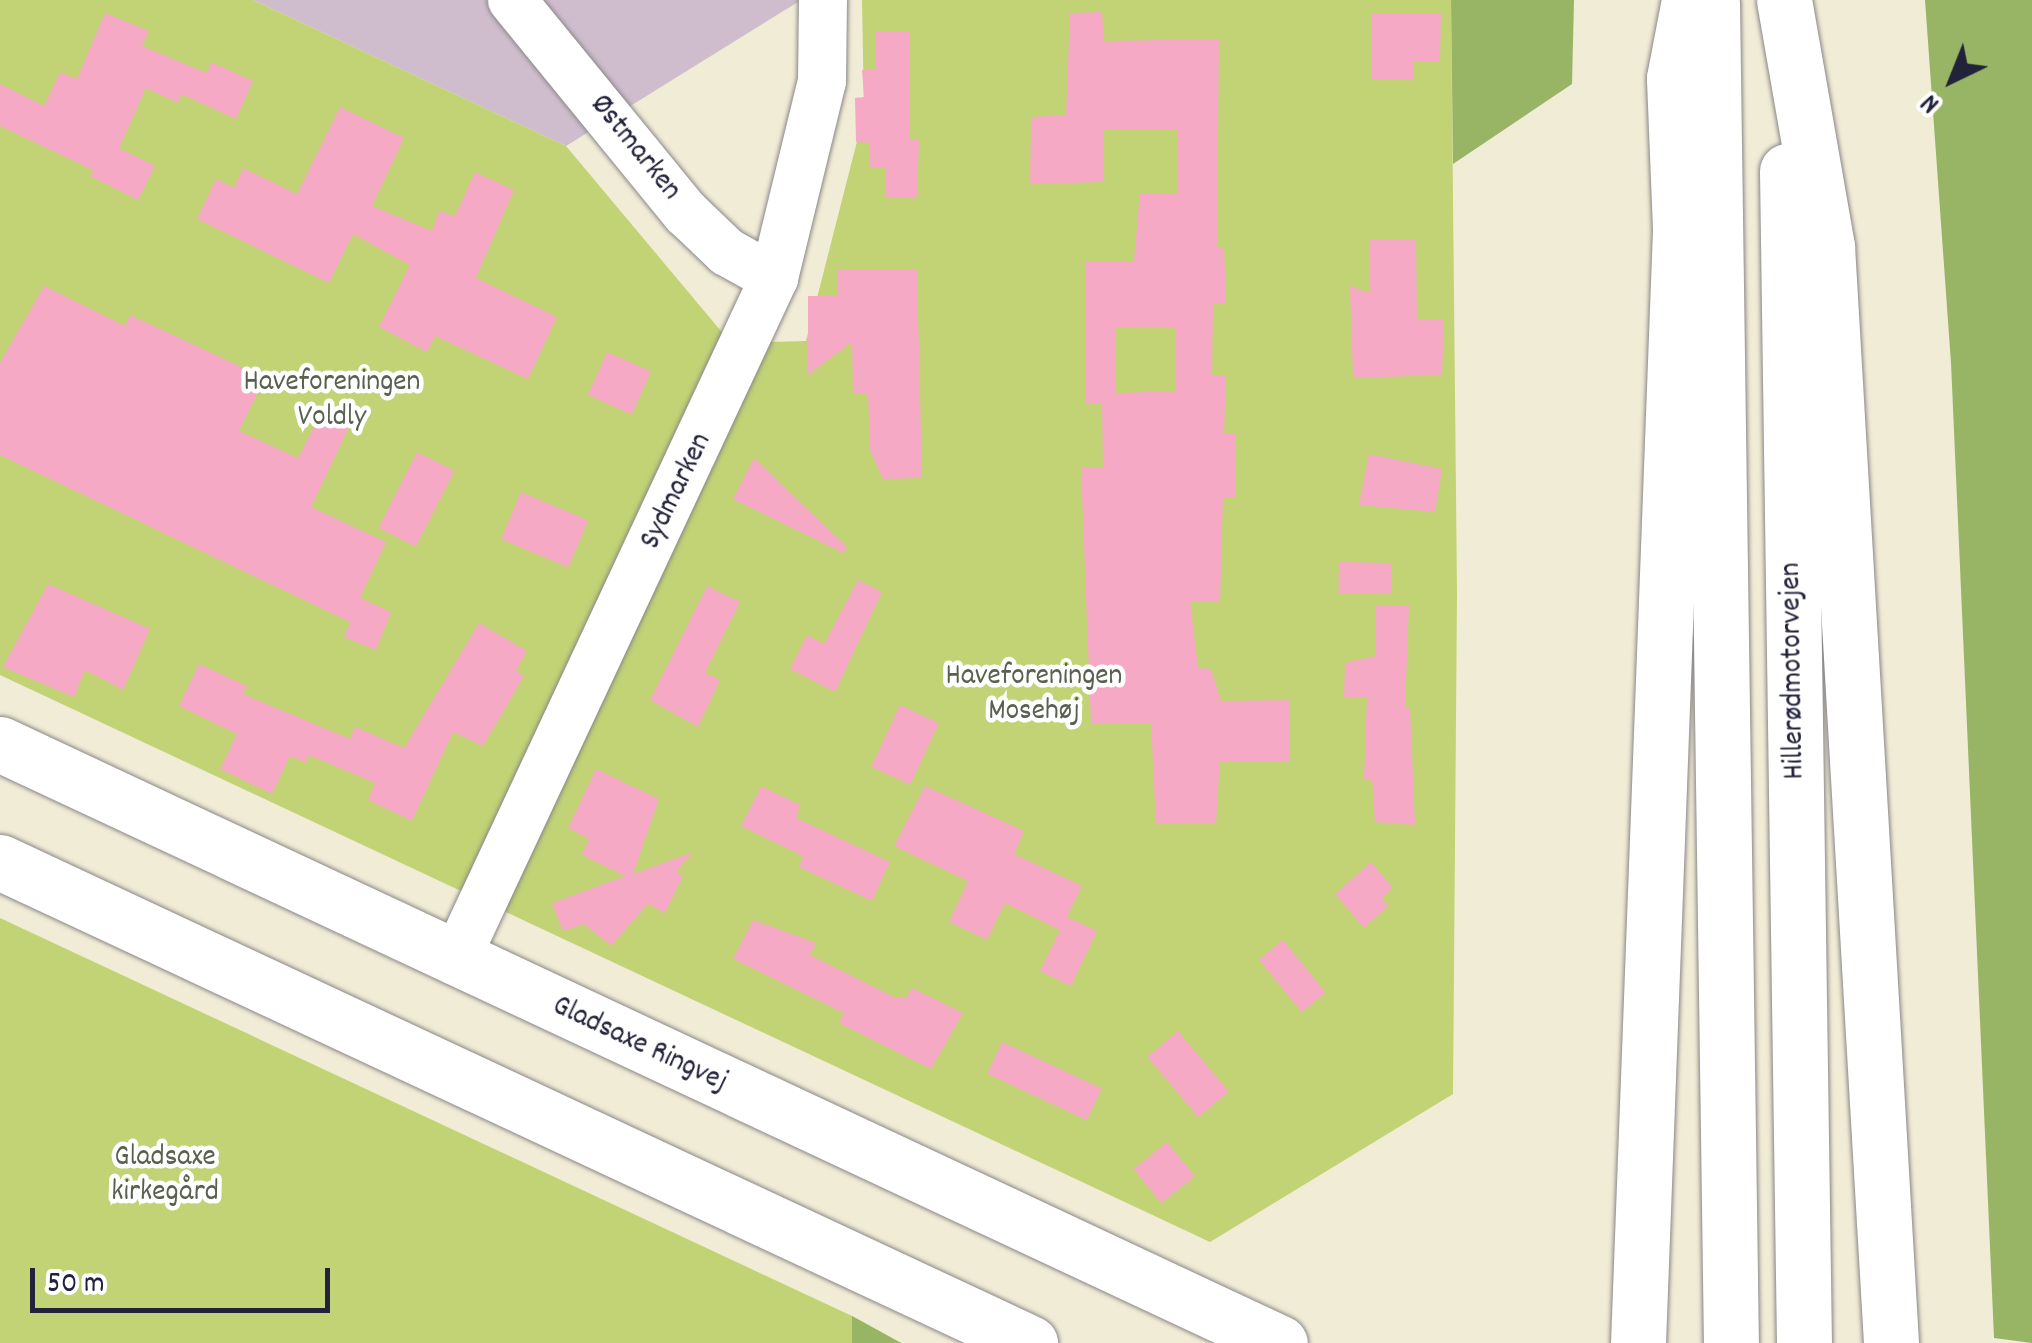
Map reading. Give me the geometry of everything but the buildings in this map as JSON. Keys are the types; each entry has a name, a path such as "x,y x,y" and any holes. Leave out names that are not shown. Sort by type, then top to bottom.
{"main road":[{"path":"1638,1343 1680,229 1674,78 1690,0"},
{"path":"1712,0 1730,1343"},
{"path":"1784,0 1828,246 1891,1343"},
{"name":"Hillerødmotorvejen","path":"1784,0 1804,1343"},
{"name":"Gladsaxe Ringvej","path":"0,744 1280,1343"},
{"path":"0,862 1030,1343"}],"street":[{"name":"Østmarken","path":"512,0 686,213 726,252 774,278"},
{"name":"Sydmarken","path":"456,960 774,278 822,81 823,0"}],"shaded area":[{"path":"253,0 798,0 798,2 566,146"}],"green space":[{"name":"Haveforeningen Mosehøj","path":"0,0 253,0 566,146 731,343 806,341 864,114 862,0 1451,0 1457,593 1453,1094 1210,1242 0,675"},
{"path":"1451,0 1574,0 1572,84 1453,164"},
{"path":"1925,0 2032,0 2032,1343 1994,1338 1951,363"},
{"name":"Gladsaxe kirkegård","path":"0,918 852,1316 901,1343 0,1343"},
{"path":"852,1316 901,1343 852,1343"}],"park label":[{"name":"Haveforeningen Voldly","path":"332,401"}]}
